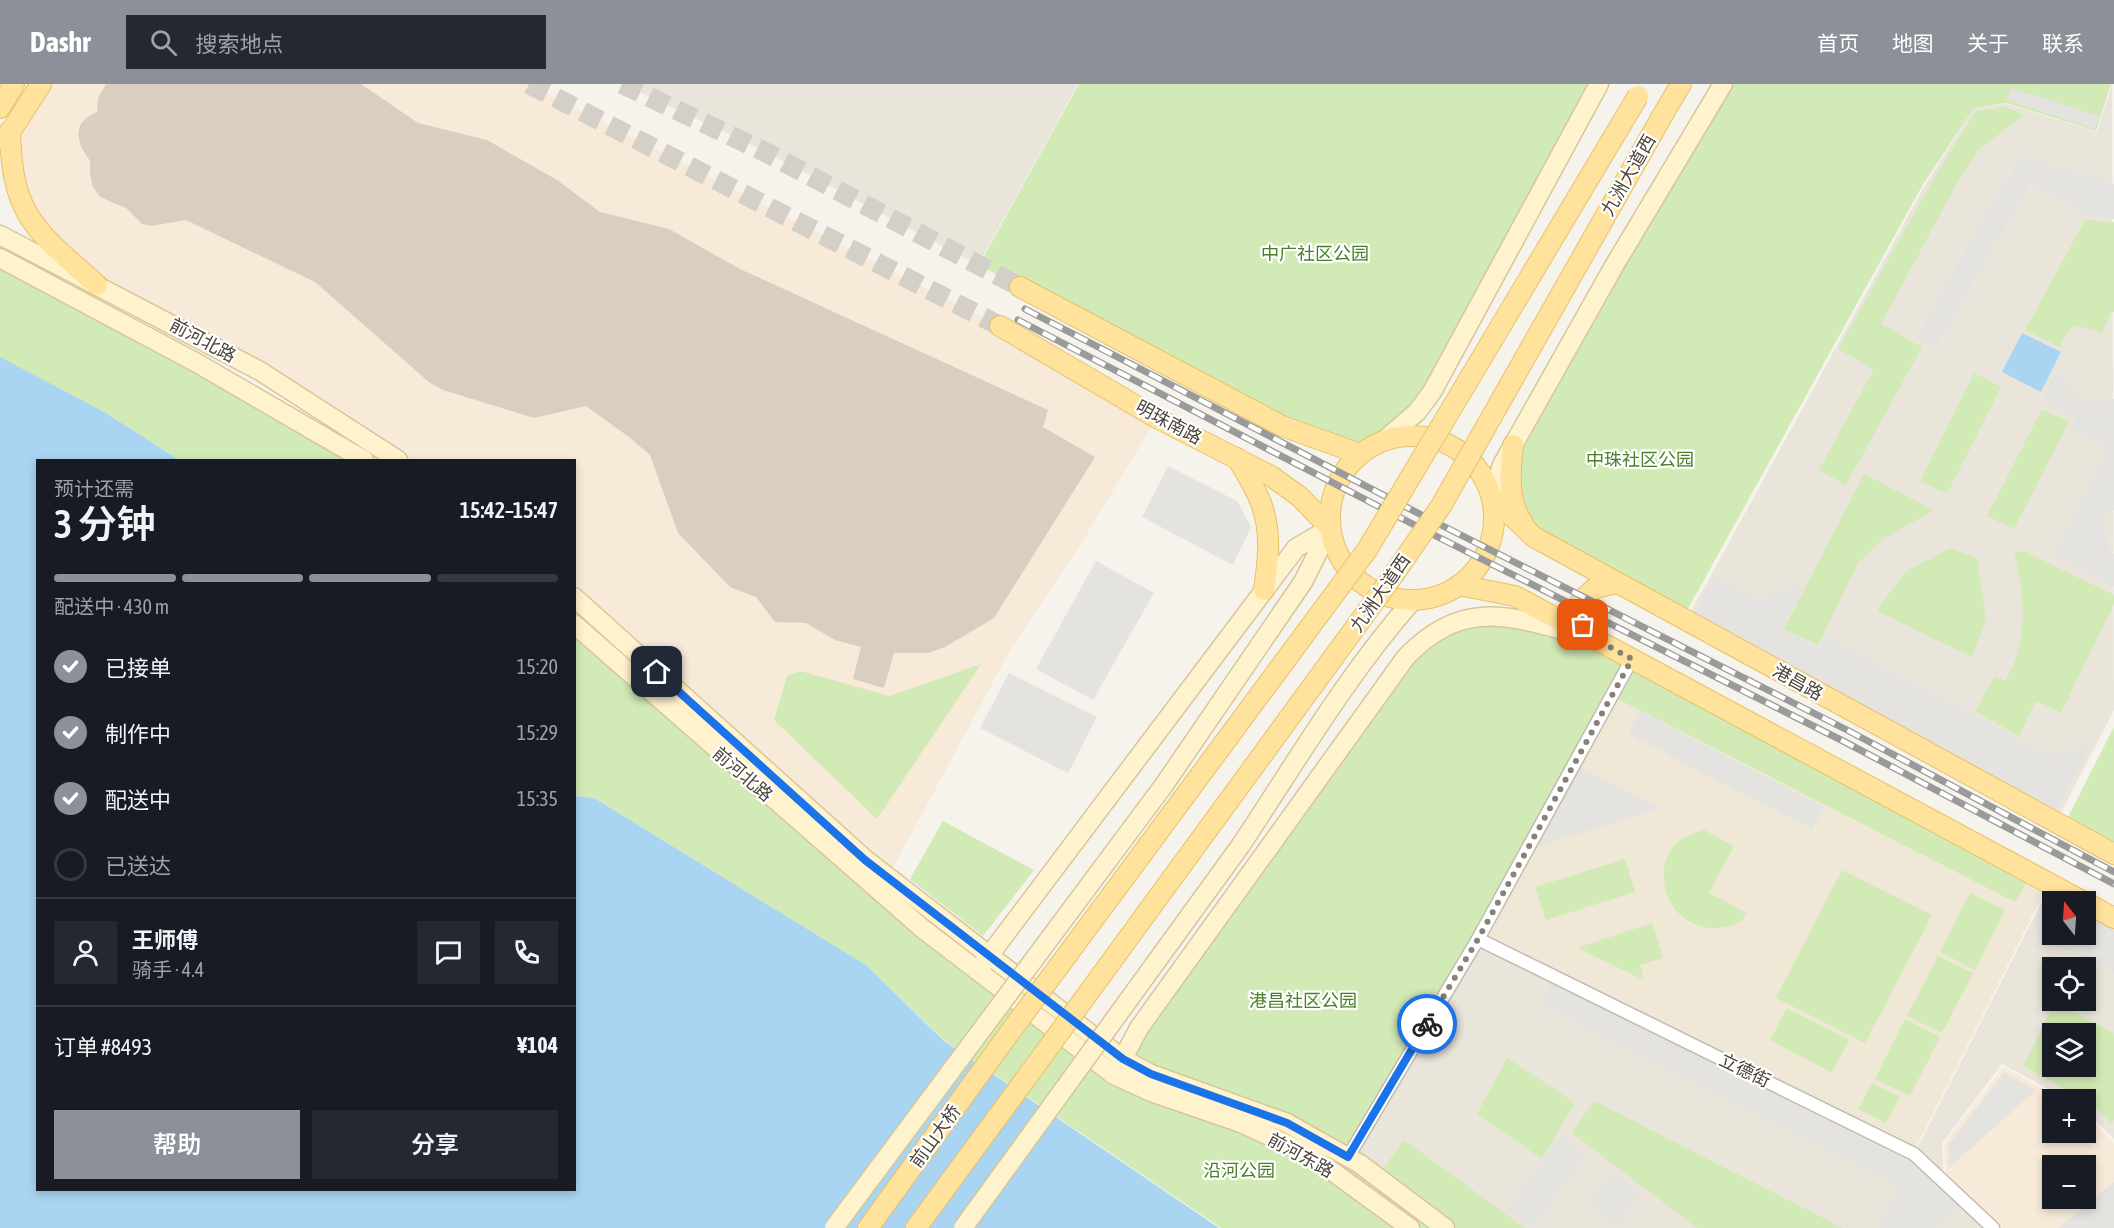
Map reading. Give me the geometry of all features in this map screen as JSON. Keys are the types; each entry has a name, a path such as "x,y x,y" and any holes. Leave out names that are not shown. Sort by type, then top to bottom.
{"main road":[{"path":"41,84 5,139 18,194 28,216 44,237 97,285"},
{"path":"1599,84 1432,392 1417,412 1383,441 1359,454 1341,475 1331,500 1330,528 1336,551 1349,572 1367,587 1389,597 1413,600 1437,596 1460,585 1477,568 1489,547 1494,524 1492,496 1502,465 1614,266 1723,84"},
{"name":"九洲大道西","path":"1002,1043 1367,550 1645,84"},
{"name":"九洲大道西","path":"916,1228 1390,580 1441,506 1681,84"},
{"name":"前河北路","path":"0,235 260,371 396,459"},
{"name":"前河北路","path":"0,258 197,363 362,459"},
{"path":"1020,287 1282,426 1359,454"},
{"name":"明珠南路","path":"1000,326 1157,418 1271,476 1300,497 1330,528"},
{"path":"1383,441 1410,436 1437,440 1461,452 1480,472 1492,496"},
{"path":"1513,445 1511,486 1514,503 1520,519 1534,537"},
{"path":"1237,458 1261,503 1269,536 1269,557 1264,591"},
{"name":"港昌路","path":"1492,496 1534,537 2114,855"},
{"path":"983,964 1296,548 1330,528"},
{"path":"834,1228 1164,785 1303,582 1330,528"},
{"path":"1595,639 1580,618 1581,601 1595,588 1617,583"},
{"path":"1460,585 1515,596 2064,891"},
{"name":"前河北路","path":"576,599 983,964 1118,1067"},
{"path":"963,1228 1241,846 1382,636 1413,600"},
{"path":"1118,1067 1139,1028 1406,657 1416,647 1435,631 1452,622 1474,617 1494,616 1521,619 1595,639"},
{"name":"前河北路","path":"576,626 916,923 983,964"},
{"path":"2096,908 2114,918"},
{"name":"前山大桥","path":"868,1228 1002,1043"},
{"name":"前河东路","path":"1118,1067 1151,1074 1287,1123 1360,1164 1445,1228"},
{"name":"前河东路","path":"1118,1067 1151,1092 1240,1123 1310,1155 1410,1228"}],"street":[{"path":"1348,1157 1478,939 1632,659"},
{"name":"立德街","path":"1478,939 1914,1154 1993,1228"}],"shaded area":[{"path":"41,84 529,84 1000,326 1157,418 1077,550 1012,647 896,862 890,878 576,602 576,459 393,459 97,284 44,237 11,153"},
{"path":"623,84 1078,84 978,265 768,153"},
{"path":"2112,84 2114,710 2057,820 1687,619 1924,187 1974,108 2006,104 2097,132"},
{"path":"2011,88 2099,116 2095,129 2007,100"},
{"path":"2023,156 2114,184 2114,219 2088,216 2031,182 1936,347 1917,337 1990,205"},
{"path":"2058,370 2062,372 2073,394 2083,400 2095,403 2114,399 2114,511 2100,515 2110,552 2114,554 2114,587 2054,555 2109,447 2071,429 2077,417 2042,400"},
{"path":"1168,466 1237,501 1251,527 1233,565 1142,517"},
{"path":"1096,561 1154,593 1093,700 1036,669"},
{"path":"1714,577 1757,600 1804,585 1782,629 1820,648 1826,637 2050,756 2091,745 2054,813 1692,617"},
{"path":"1634,664 2048,884 2044,891 2042,891 2042,896 1914,1152 1480,939"},
{"path":"1009,673 1097,717 1068,773 980,728"},
{"path":"1640,711 1824,807 1812,829 1628,734"},
{"path":"1578,767 1660,808 1533,848"},
{"path":"2042,901 2042,945 2096,945 2096,928 2114,919 2114,1139 2096,1121 2096,1089 2048,1089 2002,1064 1942,1143 1944,1183 1991,1228 1447,1228 1348,1157 1478,941 1914,1155"},
{"path":"2042,907 2042,937 2030,931"},
{"path":"2096,913 2114,923 2114,973 2096,964 2096,957 2082,957 2058,945 2096,945"},
{"path":"1552,981 1913,1157 1963,1205 1937,1228 1878,1228 1900,1186 1540,1004"},
{"path":"2003,1067 2043,1089 2042,1143 2096,1143 2096,1124 2114,1143 2114,1228 1995,1228 1947,1182 1944,1144"},
{"path":"2004,1072 2036,1090 1949,1168 1948,1145"},
{"path":"1561,1136 1586,1154 1532,1228 1507,1210"},
{"path":"1611,1171 1640,1193 1617,1225 1587,1203"},
{"path":"2114,1182 2114,1228 2058,1228 2081,1209 2096,1209 2096,1197"}],"green space":[{"name":"中广社区公园","path":"1079,84 1606,84 1432,391 1383,441 1359,454 1282,426 979,265"},
{"name":"中珠社区公园","path":"1725,84 2111,84 2096,131 2006,103 1974,108 1922,186 1684,616 1521,518 1515,445"},
{"path":"2006,107 2024,115 1978,150 1956,185 1881,324 1922,347 1846,485 1819,470 1874,369 1838,349 1933,180 1976,111"},
{"path":"2085,220 2114,222 2114,312 2111,312 2102,333 2079,326 2069,329 2059,347 2025,330"},
{"path":"0,243 356,459 177,459 106,413 0,362"},
{"path":"1974,373 2001,387 1947,494 1920,481"},
{"path":"2042,409 2069,422 2014,529 1987,516"},
{"path":"1864,474 1934,510 1883,539 1858,563 1818,645 1784,629"},
{"path":"1950,548 1977,558 1986,620 1972,657 1877,611 1905,572"},
{"path":"2024,551 2114,595 2114,604 2061,713 2036,701 2019,736 1975,711 1995,676 2005,681 2018,651 2023,618 2021,585 2014,553"},
{"path":"1477,620 1594,643 1627,660 1348,1157 1444,1228 1221,1228 945,1041 866,965 594,798 576,796 576,635 877,899 1153,1078 1125,1058 1410,657 1435,634"},
{"path":"981,664 877,819 774,720 787,676 800,671 890,696"},
{"path":"1635,668 2030,877 2015,902 1618,699"},
{"path":"2114,727 2114,847 2066,821"},
{"path":"943,821 1034,870 983,936 910,879"},
{"path":"1704,830 1734,846 1709,893 1747,913 1740,921 1729,926 1713,928 1690,922 1674,908 1665,887 1666,858 1670,851 1682,840"},
{"path":"1625,859 1635,892 1546,920 1535,887"},
{"path":"1842,870 1932,915 1865,1043 1776,998"},
{"path":"1970,893 2005,910 1975,970 1940,952"},
{"path":"1652,923 1663,958 1640,965 1644,980 1577,948"},
{"path":"1938,956 1973,973 1942,1033 1907,1016"},
{"path":"1787,1008 1849,1040 1832,1073 1770,1040"},
{"path":"2050,1011 2072,1011 2095,1023 2044,1023"},
{"path":"1905,1019 1940,1037 1910,1096 1875,1079"},
{"path":"2096,1024 2114,1033 2114,1120 2111,1123 2096,1107 2096,1089 2064,1089 2043,1077 2096,1077"},
{"path":"2042,1028 2042,1077 2023,1066"},
{"path":"1507,1058 1575,1103 1542,1159 1477,1114"},
{"path":"1872,1083 1900,1097 1886,1123 1858,1109"},
{"path":"1594,1101 1843,1228 1697,1228 1572,1133"},
{"path":"1404,1140 1525,1228 1453,1228 1380,1173"}],"water":[{"path":"2022,333 2061,352 2041,392 2002,372"},
{"path":"0,357 106,413 177,459 36,459 36,1191 576,1191 576,796 594,798 866,965 944,1041 1219,1228 0,1228"}],"building":[{"path":"106,84 361,84 418,123 487,140 557,180 600,212 669,229 740,269 1048,410 1043,427 1095,457 994,618 945,647 928,653 894,653 884,688 853,679 861,647 835,640 806,623 775,622 756,597 730,587 678,533 650,455 586,406 534,418 443,390 430,383 315,282 186,220 151,226 142,224 126,208 100,197 93,187 90,161 81,147 78,134 80,125 87,117 97,112 98,98"}],"tunnel":[{"path":"529,84 1000,326"},
{"path":"622,84 767,153 1020,287"}],"railway":[{"path":"1025,309 1437,523 1849,731 2114,872"},
{"path":"1018,320 1432,534 1845,742 2114,884"}],"way so far":[{"path":"1427,1024 1478,939 1632,659 1595,639 1583,625"}],"route":[{"path":"657,672 865,860 1123,1059 1151,1074 1287,1123 1348,1157 1427,1024"}],"park label":[{"name":"港昌社区公园","path":"1303,1000"},
{"name":"沿河公园","path":"1239,1170"}]}
